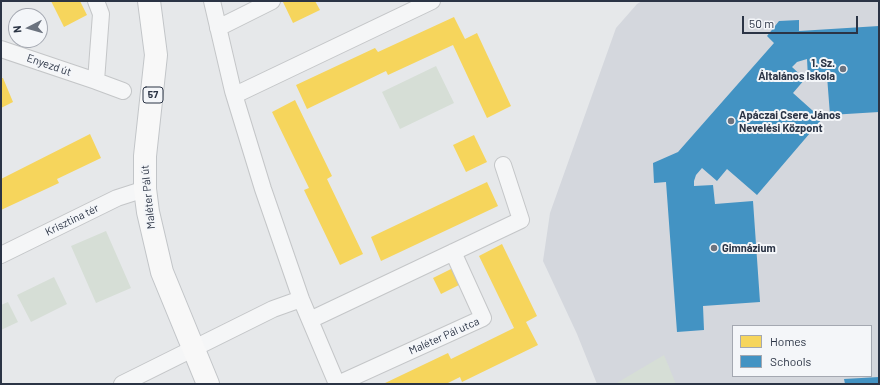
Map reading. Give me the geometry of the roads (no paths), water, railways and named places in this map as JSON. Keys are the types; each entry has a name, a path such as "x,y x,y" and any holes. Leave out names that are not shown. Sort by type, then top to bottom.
{"main road":[{"name":"Maléter Pál út","path":"149,1 156,55 145,150 145,189 153,238 162,272 208,384"}],"street":[{"path":"96,1 101,14 96,81"},
{"path":"212,1 234,96 263,188 301,299 338,384"},
{"path":"218,28 272,1"},
{"path":"234,96 432,1"},
{"name":"Enyezd út","path":"1,49 123,91"},
{"path":"310,320 521,220 503,165"},
{"name":"Krisztina tér","path":"1,255 117,198 145,189"},
{"name":"Maléter Pál utca","path":"338,384 483,318 453,252"},
{"path":"122,384 193,350 272,309 301,299"}],"place":[{"name":"1. Sz. Általános Iskola","path":"843,69"},
{"name":"Apáczai Csere János Nevelési Központ","path":"731,121"},
{"name":"Gimnázium","path":"714,248"}]}
